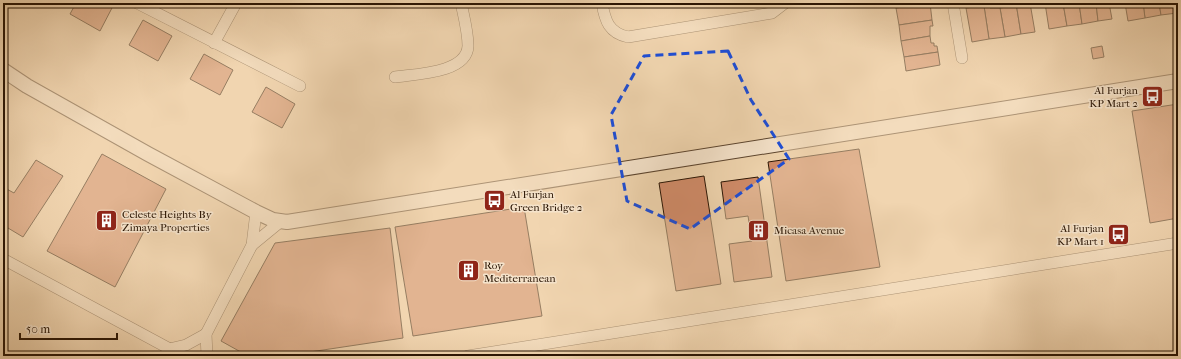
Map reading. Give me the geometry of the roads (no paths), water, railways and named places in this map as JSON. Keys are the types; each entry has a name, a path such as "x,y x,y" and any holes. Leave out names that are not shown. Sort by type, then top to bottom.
{"street":[{"path":"137,3 300,86"},
{"path":"214,43 236,3"},
{"path":"395,77 453,67 464,58 468,46 461,3"},
{"path":"602,3 604,19 608,26 614,32 628,37 772,12 785,3"},
{"path":"953,3 962,58"},
{"path":"3,70 27,86 148,154 256,212 280,222 1178,81"},
{"path":"207,356 206,334 252,245 256,212"},
{"path":"252,245 280,222"},
{"path":"468,356 1178,243"},
{"path":"3,259 183,356"},
{"path":"169,349 186,345 206,334"}],"place":[{"name":"Al Furjan KP Mart 2","path":"1153,96"},
{"name":"Al Furjan Green Bridge 2","path":"495,200"},
{"name":"Celeste Heights By Zimaya Properties","path":"107,220"},
{"name":"Micasa Avenue","path":"758,230"},
{"name":"Al Furjan KP Mart 1","path":"1119,234"},
{"name":"Roy Mediterranean","path":"469,271"}]}
